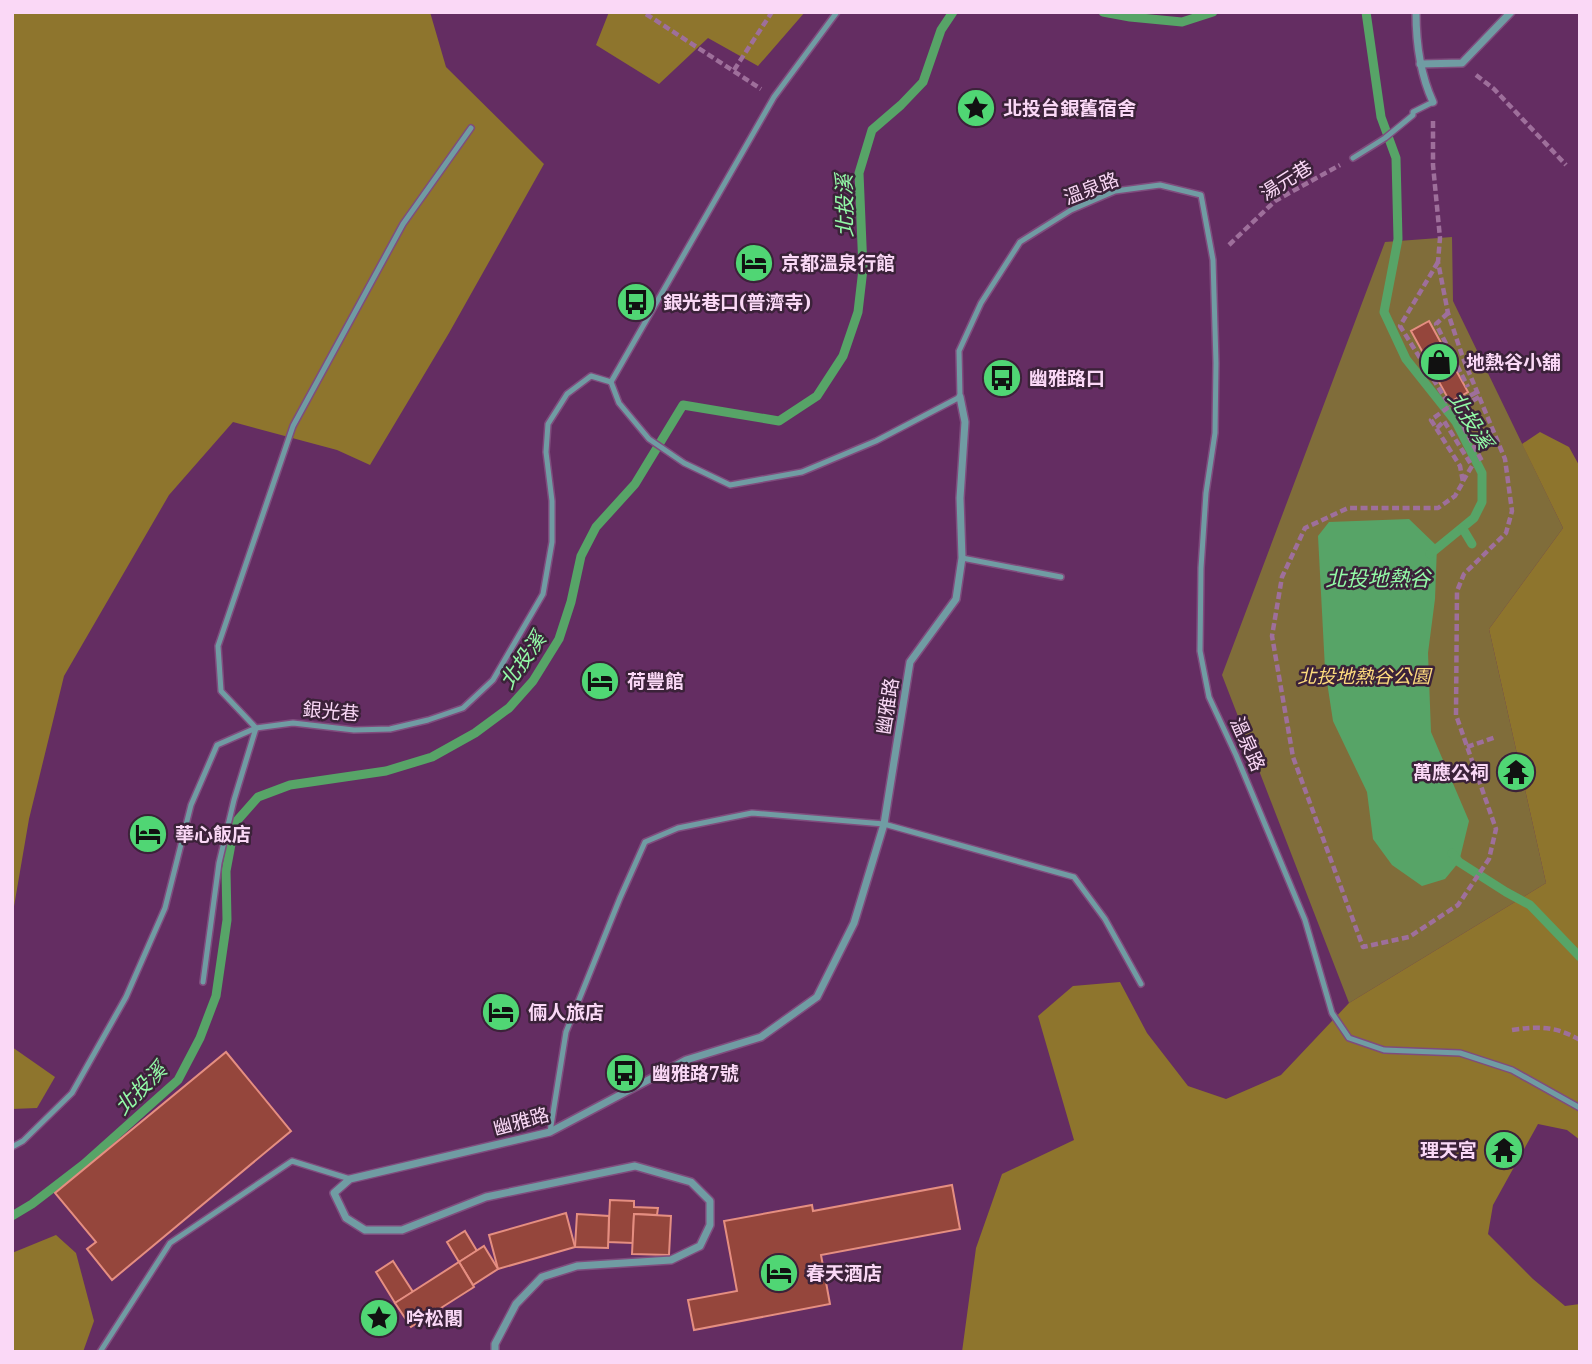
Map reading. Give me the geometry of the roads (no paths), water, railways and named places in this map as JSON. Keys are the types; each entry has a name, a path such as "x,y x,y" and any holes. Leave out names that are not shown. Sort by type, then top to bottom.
{"street":[{"path":"1416,12 1420,64 1433,103"},
{"path":"1420,64 1462,63 1511,12"},
{"name":"幽雅路","path":"350,1179 550,1132 686,1060 761,1037 817,997 854,923 884,824 910,662 956,599 962,558 960,498 965,422 960,397"},
{"path":"350,1179 334,1193 346,1218 365,1230 402,1230 486,1197 635,1166 691,1182 710,1202 710,1225 700,1246 690,1251 671,1259 577,1266 542,1277 516,1304 495,1344 495,1352"}],"lane":[{"path":"837,12 774,97 611,382 619,403 649,439 684,463 730,485 802,471 876,442 960,397"},
{"path":"1353,158 1385,138 1413,115 1413,112 1433,103"},
{"path":"203,982 219,863 234,800 256,728 221,691 218,646 293,426 403,224 471,128"},
{"name":"溫泉路","path":"960,397 959,351 981,303 1020,242 1071,210 1115,191 1160,185 1201,195 1213,260 1215,433 1206,493 1201,568 1200,651 1209,697 1305,920 1332,1013 1349,1038 1384,1050 1460,1053 1512,1070 1580,1108"},
{"name":"銀光巷","path":"12,1147 23,1141 72,1093 126,997 164,908 191,806 217,745 256,728 293,723 354,730 390,729 463,708 492,680 542,594 552,542 552,501 546,452 548,424 567,394 591,376 611,382"},
{"path":"962,558 1061,577"},
{"path":"550,1132 566,1032 620,898 645,842 678,828 752,813 884,824 1074,877 1105,919 1141,984"},
{"path":"100,1352 170,1243 292,1161 350,1179"}],"water":[{"name":"北投地熱谷","path":"1409,519 1437,546 1435,599 1428,653 1431,732 1469,821 1459,862 1445,879 1422,886 1392,865 1373,839 1367,792 1333,721 1325,669 1318,536 1329,522"}],"waterway":[{"name":"北投溪","path":"12,1216 84,1164 178,1080 200,1038 216,996 227,920 226,871 235,823 258,797 290,785 386,771 432,757 475,733 509,708 533,681 559,639 571,602 581,556 596,527 635,484 683,405 779,421 817,396 843,356 858,312 863,269 859,173 872,130 923,82 941,30 953,12"},
{"name":"北投溪","path":"1103,12 1182,22 1213,12"},
{"name":"北投溪","path":"1366,12 1381,117 1396,158 1398,239 1384,312 1406,359 1456,422 1482,473 1482,502 1474,518 1430,554"},
{"path":"1463,529 1472,544"},
{"name":"北投溪","path":"1452,853 1459,862 1530,905 1580,957"}],"place":[{"name":"北投台銀舊宿舍","path":"976,108"},
{"name":"京都溫泉行館","path":"754,263"},
{"name":"銀光巷口(普濟寺)","path":"636,302"},
{"name":"地熱谷小舖","path":"1439,362"},
{"name":"幽雅路口","path":"1002,378"},
{"name":"荷豐館","path":"600,681"},
{"name":"萬應公祠","path":"1516,772"},
{"name":"華心飯店","path":"148,834"},
{"name":"倆人旅店","path":"501,1012"},
{"name":"幽雅路7號","path":"625,1073"},
{"name":"理天宮","path":"1504,1150"},
{"name":"春天酒店","path":"779,1273"},
{"name":"吟松閣","path":"379,1318"}],"park label":[{"name":"北投地熱谷公園","path":"1364,676"}]}
